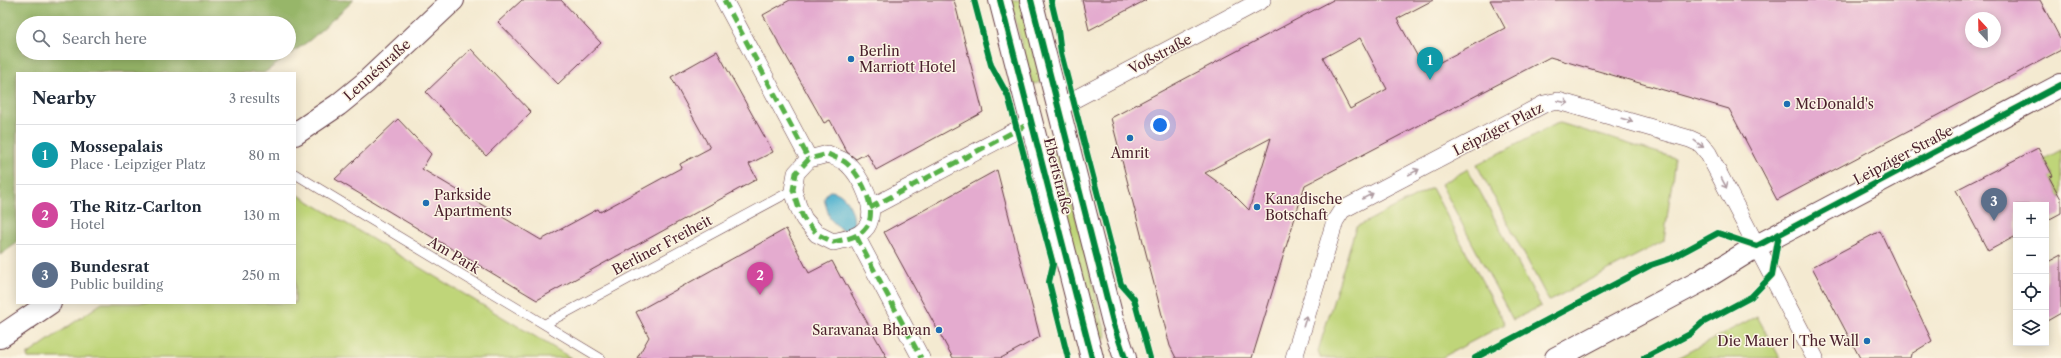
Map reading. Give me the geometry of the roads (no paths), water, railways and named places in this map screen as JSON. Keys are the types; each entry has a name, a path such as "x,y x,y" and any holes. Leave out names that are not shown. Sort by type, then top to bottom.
{"main road":[{"name":"Lennéstraße","path":"296,133 338,105 365,83 453,0"},
{"name":"Ebertstraße","path":"1000,0 1092,358"},
{"name":"Ebertstraße","path":"1031,0 1113,322 1120,356"},
{"name":"Leipziger Straße","path":"1757,246 2061,85"},
{"path":"1032,122 1058,108"},
{"path":"1556,358 1699,282 1757,246"},
{"path":"0,337 49,304"}],"street":[{"path":"724,0 809,159"},
{"name":"Voßstraße","path":"1058,108 1262,0"},
{"name":"Leipziger Platz","path":"1294,358 1335,221 1342,210 1552,101 1562,101 1690,139 1701,144 1708,153 1815,358"},
{"path":"870,208 1032,122"},
{"path":"828,154 845,162 859,177 870,208 871,220 864,230 856,236 833,242 817,234 804,219 798,206 794,190 796,173 809,159 828,154"},
{"path":"856,236 921,358"}],"lane":[{"name":"Am Park","path":"296,175 600,358"},
{"name":"Berliner Freiheit","path":"545,324 794,190"}],"water":[{"path":"830,191 841,195 849,205 853,218 852,229 843,231 830,219 824,199"}],"place":[{"name":"Berlin Marriott Hotel","path":"851,59"},
{"name":"Mossepalais","path":"1430,80"},
{"name":"McDonald's","path":"1787,104"},
{"name":"Amrit","path":"1130,138"},
{"name":"Parkside Apartments","path":"426,203"},
{"name":"Kanadische Botschaft","path":"1257,207"},
{"name":"Bundesrat","path":"1994,221"},
{"name":"The Ritz-Carlton","path":"760,295"},
{"name":"Saravanaa Bhavan","path":"939,330"},
{"name":"Die Mauer | The Wall","path":"1867,341"}]}
